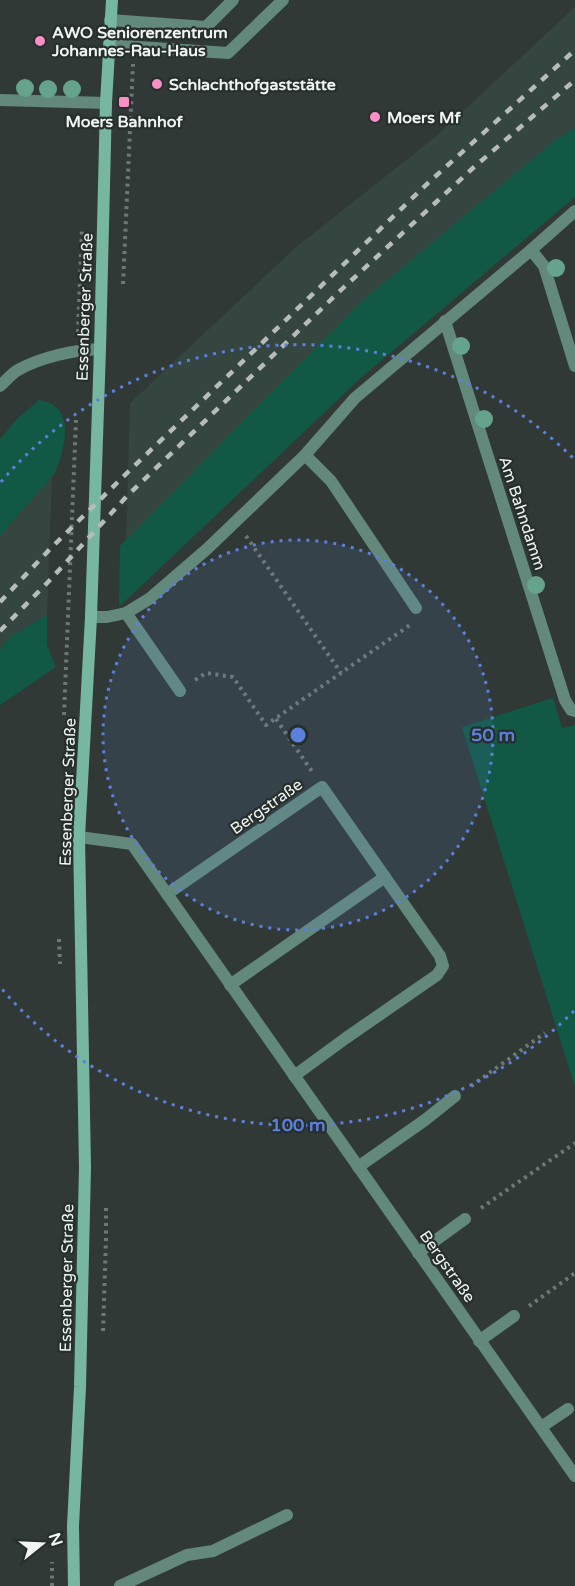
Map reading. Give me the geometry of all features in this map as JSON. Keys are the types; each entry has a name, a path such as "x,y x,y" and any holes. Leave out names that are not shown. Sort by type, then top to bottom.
{"street":[{"name":"Essenberger Straße","path":"74,1586 73,1526 80,1387 85,1167 79,837 91,617 111,0"},
{"path":"110,20 206,27 233,0"},
{"path":"109,45 228,53 283,0"},
{"path":"0,100 106,103"},
{"path":"91,617 107,617 126,613 149,599 207,549 305,455 355,398 575,211"},
{"path":"531,250 544,266 575,366"},
{"name":"Am Bahndamm","path":"445,321 565,700 571,710 575,711"},
{"path":"0,386 16,371 38,362 78,350 100,349"},
{"path":"305,455 331,481 416,608"},
{"path":"126,613 180,691"},
{"name":"Bergstraße","path":"167,894 322,787 385,877 440,956 443,966 437,975 294,1076"},
{"name":"Bergstraße","path":"79,837 132,844 575,1476"},
{"path":"230,985 385,877"},
{"path":"358,1167 455,1096"},
{"path":"418,1252 465,1219"},
{"path":"480,1341 514,1316"},
{"path":"541,1427 568,1408"},
{"path":"120,1586 187,1555 213,1551 287,1515"}],"path":[{"path":"123,286 133,46"},
{"path":"236,521 341,673"},
{"path":"180,691 206,673 233,678 266,725 420,618 416,608"},
{"path":"276,719 322,787"},
{"path":"455,1096 545,1033"},
{"path":"465,1219 575,1143"},
{"path":"102,1342 106,1204"},
{"path":"514,1316 575,1273"}],"shaded area":[{"path":"575,7 575,128 558,138 126,541 130,403 295,248 434,138"},
{"path":"52,476 47,615 13,635 0,649 0,536"}],"green space":[{"path":"575,128 575,197 363,376 119,607 120,546 361,302 558,138"},
{"path":"39,400 59,410 63,419 65,429 62,452 55,473 0,536 0,439 17,419"},
{"path":"47,615 47,645 56,667 0,705 0,649 13,635"},
{"path":"553,698 562,728 575,725 575,1087 462,727"}],"railway":[{"path":"0,602 128,472 427,184 575,50"},
{"path":"0,631 127,496 342,289 473,168 575,80"}],"place":[{"name":"AWO Seniorenzentrum Johannes-Rau-Haus","path":"40,41"},
{"name":"Schlachthofgaststätte","path":"157,84"},
{"name":"Moers Bahnhof","path":"124,102"},
{"name":"Moers Mf","path":"375,117"}]}
